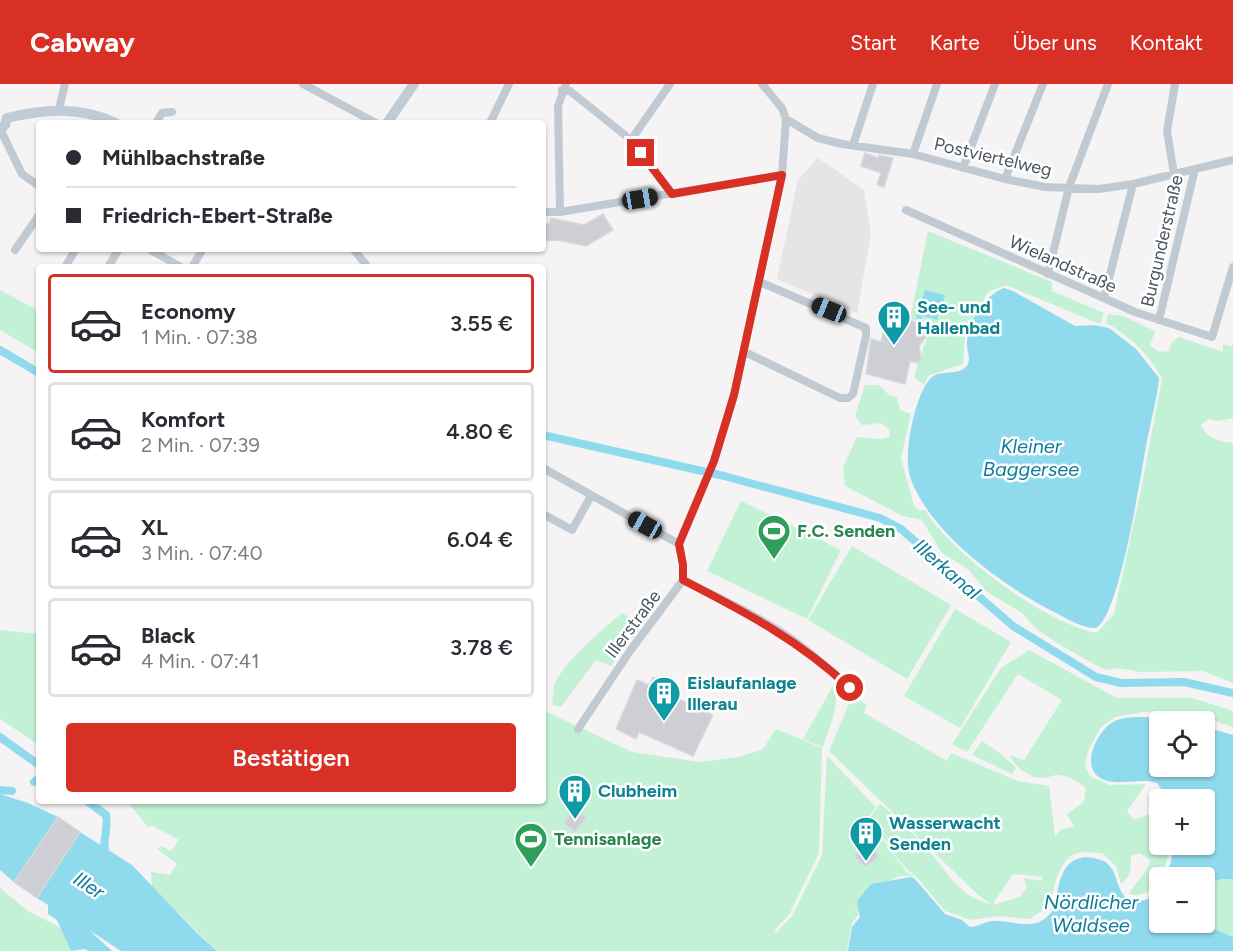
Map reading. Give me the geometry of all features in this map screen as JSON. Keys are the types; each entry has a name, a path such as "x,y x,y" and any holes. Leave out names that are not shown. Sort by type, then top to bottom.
{"main road":[{"path":"389,120 414,84"},
{"path":"0,129 5,124 3,114 76,110 107,120"}],"street":[{"path":"59,110 65,84"},
{"path":"491,120 508,84"},
{"path":"631,140 670,84"},
{"path":"546,470 679,544 714,461 745,352 782,175 786,119 782,108 762,84"},
{"path":"853,145 873,84"},
{"path":"913,154 937,84"},
{"path":"963,168 995,84"},
{"path":"1005,179 1043,84"},
{"path":"1048,274 1069,187 1108,84"},
{"path":"1174,174 1167,131 1175,84"},
{"path":"306,85 370,120"},
{"path":"560,212 558,106 564,87 631,140 672,194"},
{"path":"158,120 162,113 172,112"},
{"name":"Postviertelweg","path":"786,119 818,138 913,154 1005,179 1045,187 1099,189 1133,184 1233,160"},
{"path":"0,129 22,174 36,184"},
{"name":"Burgunderstraße","path":"1159,320 1195,169"},
{"path":"546,212 560,212 782,175"},
{"path":"1104,298 1133,184"},
{"name":"Wielandstraße","path":"906,210 1104,298 1159,320 1212,337 1233,267"},
{"path":"15,250 36,219"},
{"path":"154,252 176,264"},
{"path":"355,252 365,264"},
{"path":"745,352 840,398 848,398 853,394 866,328 760,282"},
{"path":"546,515 572,530 591,496"},
{"name":"Illerstraße","path":"578,729 624,660 683,580 679,544"},
{"path":"683,580 760,620 792,640 827,666 857,693"}],"shaded area":[{"path":"818,158 864,190 871,234 857,313 777,279 798,180"}],"green space":[{"path":"928,231 1052,282 1052,291 1104,313 1100,324 1006,285 988,292 965,336 963,364 928,376 924,385 914,377 931,325 910,319"},
{"path":"0,290 36,309 36,351 0,330"},
{"path":"1108,314 1123,316 1155,331 1150,345 1159,352 1169,351 1172,342 1179,337 1223,352 1223,344 1233,345 1233,418 1218,421 1208,419 1201,425 1214,438 1233,443 1233,683 1203,671 1140,672 1118,668 1106,670 1092,663 1036,629 1022,613 986,591 968,569 942,553 922,520 903,516 845,486 843,467 857,437 879,439 890,437 889,430 881,423 862,425 855,416 865,385 879,385 888,394 897,398 900,410 911,414 901,458 914,506 919,511 925,510 956,547 1002,585 1052,616 1076,627 1097,633 1114,614 1162,379 1138,347 1123,333 1106,323"},
{"name":"F.C. Senden","path":"741,501 841,550 807,619 707,571"},
{"path":"852,546 951,605 907,679 808,620"},
{"path":"955,609 1011,642 960,728 904,696"},
{"path":"622,613 642,626 611,666 596,660 561,707 552,705 554,686 565,667"},
{"path":"0,630 36,634 36,743 0,719"},
{"path":"1029,650 1117,698 1192,698 1233,711 1233,727 1215,721 1215,711 1149,711 1115,717 1101,727 1088,751 1085,767 1091,777 1110,785 1146,784 1127,811 1134,820 1149,814 1149,855 1168,855 1164,867 1149,867 1149,891 1139,895 1129,894 1150,860 1140,853 1131,856 1130,874 1121,884 1116,866 1102,853 1081,852 1071,856 1061,867 1050,905 1030,919 999,916 971,920 945,911 916,876 908,871 899,860 870,818 880,803 918,839 956,884 971,896 991,904 976,893 829,751 853,694 867,705 864,713 947,761 951,753 1018,781 1049,786 1055,837 1061,829 1074,827 1067,814 1084,802 1086,789 1077,781 1066,776 1038,778 1028,774 1010,755 1024,760 1062,700 1018,674 967,752 952,744 1001,668","holes":["1013,874 1043,877 1041,881 1024,878 1027,887 1020,897 992,905"]},
{"path":"834,684 835,708 823,747 803,739"},
{"path":"546,711 632,752 699,762 739,757 763,749 776,729 822,748 819,853 790,913 774,931 776,933 792,916 822,855 827,756 876,807 868,818 897,859 899,866 899,861 906,872 917,878 907,876 890,880 883,885 860,914 846,904 859,914 852,923 847,951 217,951 152,887 151,872 170,875 177,864 157,849 161,846 171,851 179,840 153,826 148,827 129,804 546,804"},
{"path":"982,741 1016,768 1012,774 972,755"},
{"path":"1233,879 1233,937 1215,929 1215,881"},
{"path":"0,888 28,911 61,928 71,951 0,951"}],"water":[{"name":"Kleiner Baggersee","path":"1004,288 1075,326 1094,325 1109,328 1136,349 1159,378 1135,510 1121,571 1105,618 1096,628 1076,623 1038,603 1016,590 972,557 934,519 910,477 908,455 911,427 924,389 933,376 957,372 966,367 969,358 968,336 973,319 990,297"},
{"path":"925,290 945,295 943,303 937,305 935,311 938,313 938,320 923,316 921,319 916,318"},
{"name":"Nördlicher Waldsee","path":"1132,717 1149,717 1149,777 1215,777 1215,730 1233,735 1233,879 1215,881 1215,867 1169,867 1172,855 1215,855 1215,789 1161,789 1157,783 1150,781 1115,782 1102,779 1095,774 1091,759 1101,733 1113,722"},
{"path":"0,794 28,803 58,817 14,882 0,870"},
{"name":"Iller","path":"80,832 132,865 217,951 121,951 89,930 112,951 85,949 71,951 57,920 48,914 48,905 37,898"},
{"name":"Nördlicher Waldsee","path":"1085,857 1100,859 1112,869 1126,898 1139,901 1149,898 1149,933 1215,933 1215,929 1233,937 1233,951 848,951 852,927 860,917 857,901 871,884 911,877 945,914 962,920 970,927 994,921 1033,924 1040,922 1053,910 1064,870 1076,860"}],"building":[{"path":"865,153 878,158 879,155 893,158 884,187 877,185 881,173 861,166"},
{"path":"603,214 613,230 586,246 558,240 546,241 546,224 550,223 551,218 584,225"},
{"name":"See- und Hallenbad","path":"903,311 909,313 908,320 927,325 926,337 919,346 921,358 918,363 910,361 905,384 866,374 871,339 881,342 887,318 900,320"},
{"name":"Eislaufanlage Illerau","path":"653,677 677,688 672,696 713,715 693,756 639,732 636,739 616,729 637,680 649,685"},
{"name":"Clubheim","path":"574,809 586,818 575,832 564,823"},
{"path":"58,817 80,832 37,898 14,882"},
{"name":"Wasserwacht Senden","path":"872,848 879,856 865,867 855,856 860,852 863,856"}],"waterway":[{"name":"Illerkanal","path":"0,350 36,371"},
{"name":"Illerkanal","path":"546,436 724,476 880,518 901,529 1013,626 1096,677 1121,683 1184,682 1233,693"},
{"path":"0,737 36,763"},
{"path":"0,790 12,791"},
{"path":"91,804 106,815 104,844 106,854"}],"place":[{"name":"See- und Hallenbad","path":"894,346"},
{"name":"F.C. Senden","path":"774,560"},
{"name":"Eislaufanlage Illerau","path":"664,722"},
{"name":"Clubheim","path":"575,820"},
{"name":"Wasserwacht Senden","path":"866,862"},
{"name":"Tennisanlage","path":"531,868"}],"route":[{"path":"641,153 672,194 782,175 734,395 714,461 679,544 682,554 683,580 760,620 792,640 827,666 850,688"}]}
